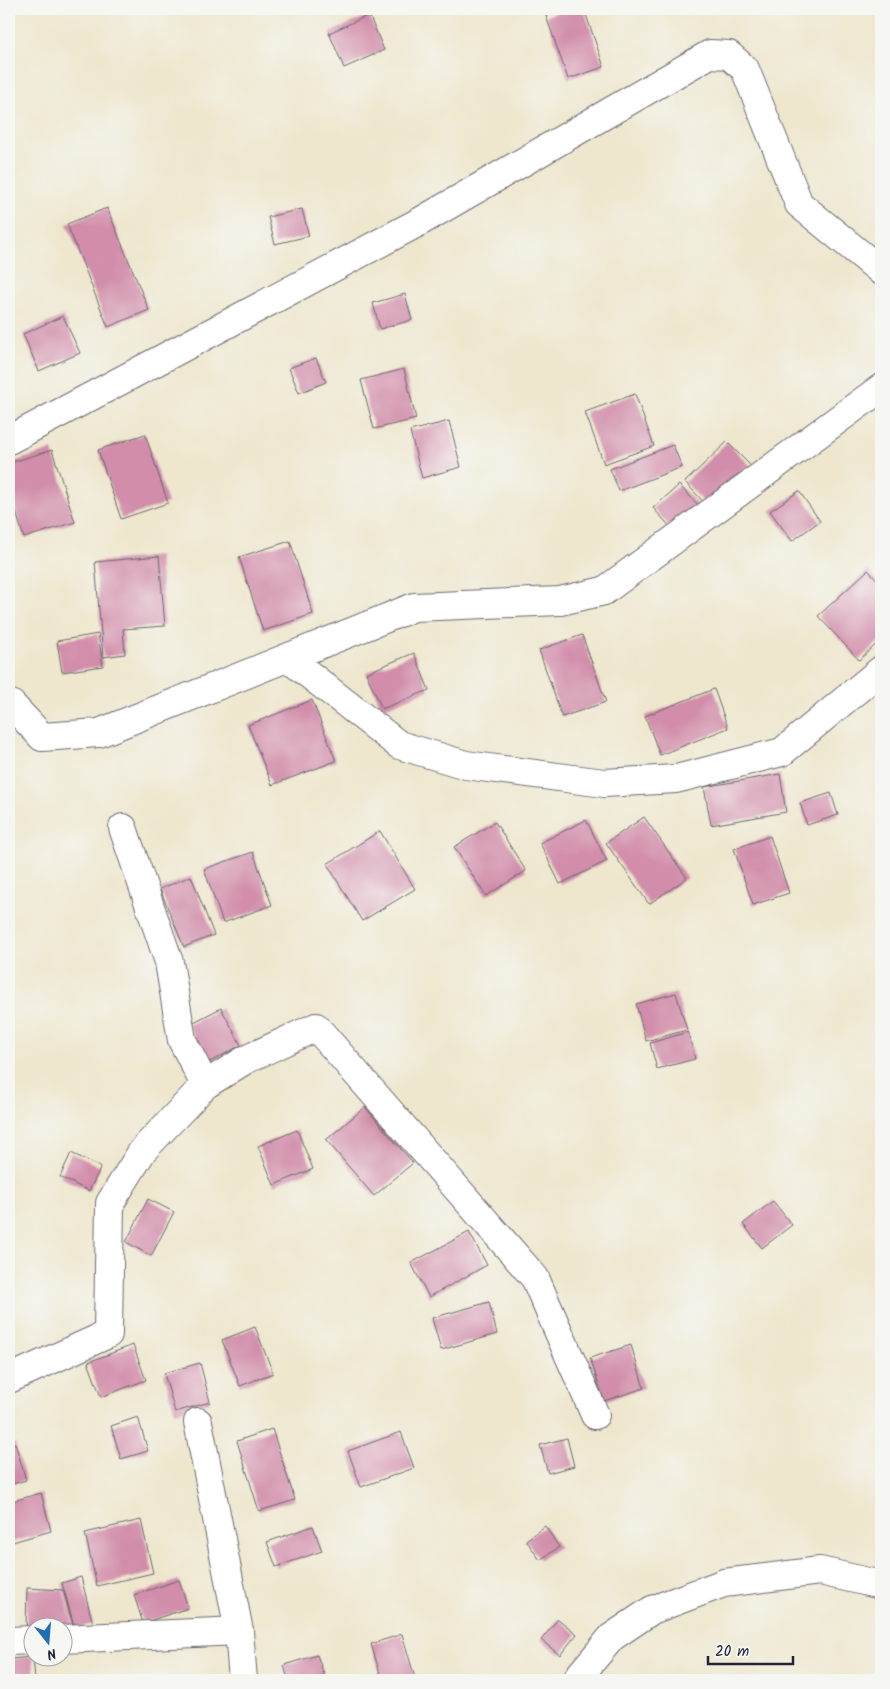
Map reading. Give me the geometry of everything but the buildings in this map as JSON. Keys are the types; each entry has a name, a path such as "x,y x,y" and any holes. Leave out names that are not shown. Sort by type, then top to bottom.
{"street":[{"path":"9,440 422,222 710,54 729,55 745,70 799,204 881,271"},
{"path":"9,703 42,737 99,733 414,607 560,601 604,591 881,388"},
{"path":"288,658 399,745 466,765 604,783 676,779 782,752 881,670"},
{"path":"123,828 169,962 182,1040 205,1085"},
{"path":"9,1380 108,1334 110,1203 143,1150 205,1085 245,1060 316,1027 535,1278 595,1415"},
{"path":"198,1422 239,1630 243,1680"},
{"path":"578,1680 579,1676 612,1637 652,1610 724,1583 820,1571 881,1585"},
{"path":"72,1638 239,1630"},
{"path":"9,1641 22,1640"}]}
